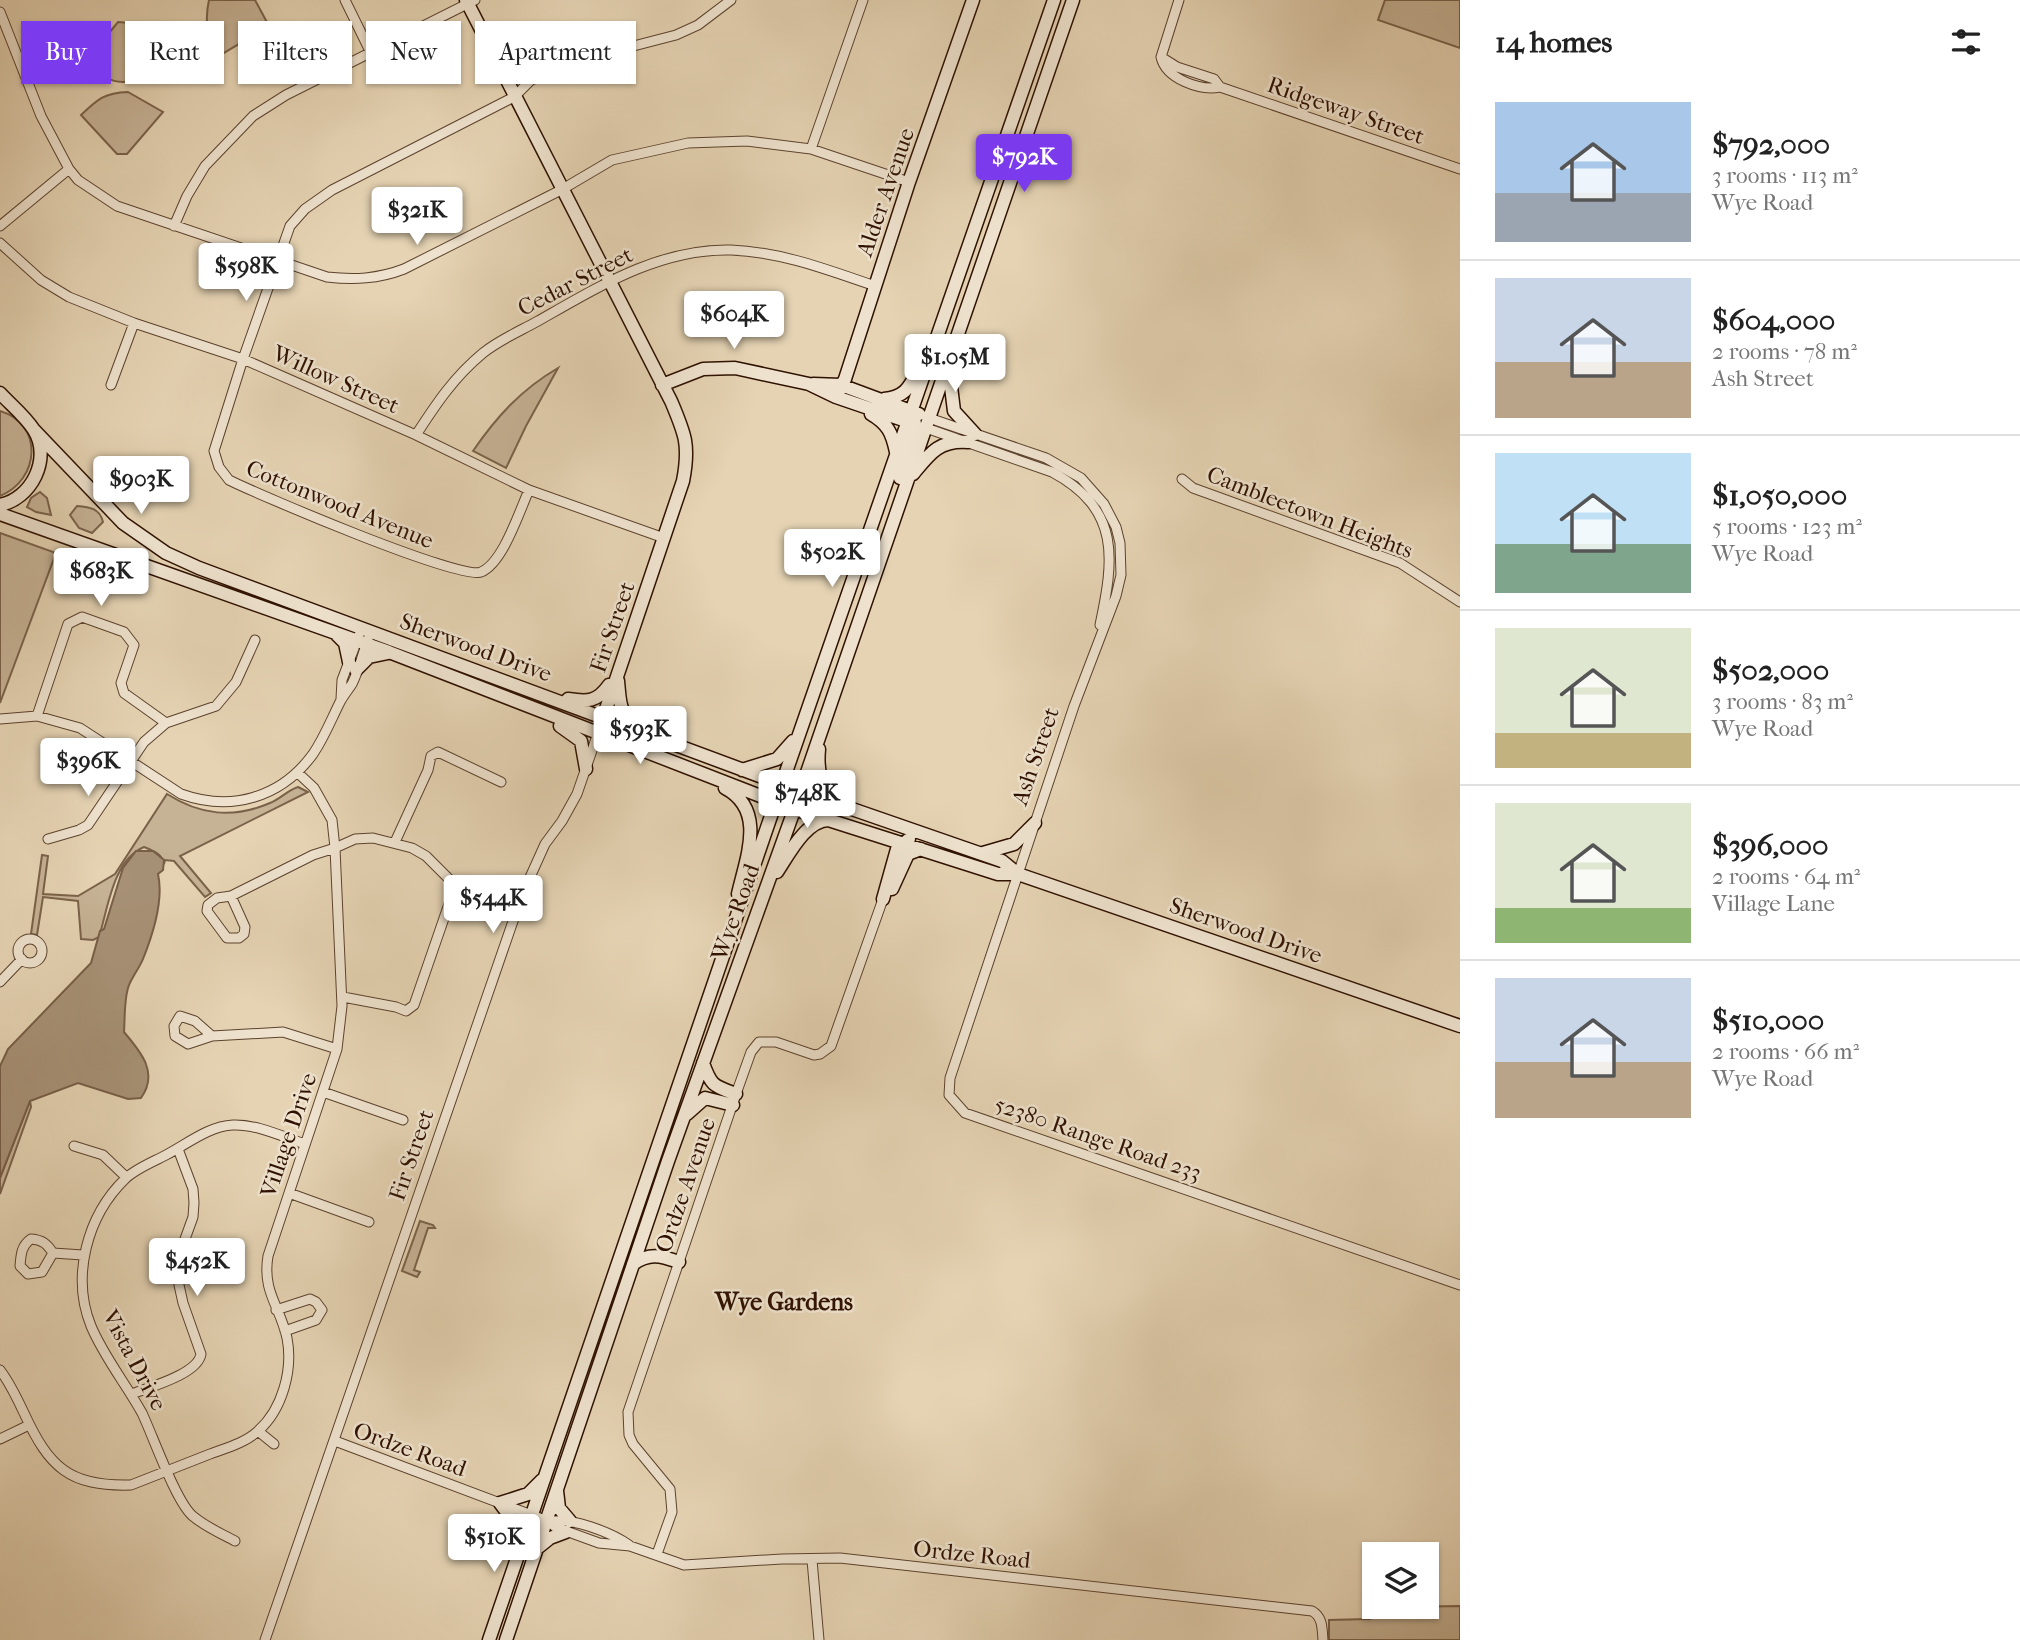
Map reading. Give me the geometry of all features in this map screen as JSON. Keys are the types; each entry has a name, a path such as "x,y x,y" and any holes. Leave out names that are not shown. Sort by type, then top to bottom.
{"main road":[{"name":"Alder Avenue","path":"839,391 973,0"},
{"name":"Wye Road","path":"506,1640 684,1116 767,887 907,483 935,342 1054,0"},
{"name":"Wye Road","path":"489,1640 896,457 918,421 948,360 1073,0"},
{"path":"1067,18 1082,0"},
{"name":"Fir Street","path":"469,1 514,97 610,281 687,438 683,481 598,733"},
{"path":"878,399 896,397 904,392 935,342"},
{"path":"907,483 937,448 952,441 971,438 954,411 948,360"},
{"name":"Ash Street","path":"662,385 703,369 718,367 752,370 878,399 918,421"},
{"name":"Ash Street","path":"839,391 856,404 918,421"},
{"path":"0,393 13,408"},
{"path":"0,404 13,408"},
{"path":"856,404 882,421 890,430 896,457"},
{"name":"Sherwood Drive","path":"13,408 117,518 166,552 199,568 742,770 1002,862 1018,874 1460,1026"},
{"path":"887,541 885,530 918,421"},
{"path":"0,505 18,498 33,481 40,456 40,445 34,430"},
{"name":"Sherwood Drive","path":"0,514 389,652 794,809 998,874 1018,874"},
{"path":"334,632 345,643 353,666 369,657 389,652"},
{"path":"543,694 587,702 595,700 618,673"},
{"path":"618,673 619,702 624,714 665,740"},
{"path":"517,702 579,739 584,749 586,769"},
{"path":"821,731 819,776 824,788 843,806"},
{"path":"742,770 776,759 800,732"},
{"path":"669,760 690,773 737,794 749,814 750,841 725,954"},
{"path":"767,887 802,837 818,822 830,820"},
{"path":"980,854 1014,844 1035,823"},
{"path":"883,899 897,849 908,839 944,849 956,845"},
{"path":"883,899 892,889 908,854 921,849"},
{"path":"703,1063 713,1085 735,1099"},
{"path":"684,1116 705,1098 735,1099"},
{"path":"633,1264 642,1257 653,1255 679,1262"},
{"path":"520,1549 516,1526 500,1503 528,1494 545,1477"},
{"path":"535,1550 568,1527 559,1508 557,1485"}],"street":[{"path":"345,0 366,43"},
{"name":"Cottonwood Avenue","path":"529,491 496,562 479,574 464,572 417,556 229,480 219,467 214,451 290,226 317,199 514,97 531,80 595,57 676,35 698,24 731,0"},
{"path":"811,149 863,0"},
{"name":"Ridgeway Street","path":"1179,0 1161,57 1168,70 1187,82 1202,87 1220,86 1460,169"},
{"path":"429,21 469,1"},
{"path":"0,12 41,116 69,169 78,180 117,206 327,277 378,277 404,270 561,190 612,160 688,143 747,141 811,149 909,182"},
{"path":"174,226 187,196 205,166 246,122 286,95 366,53"},
{"path":"0,226 69,169"},
{"name":"Willow Street","path":"0,243 41,280 69,297 134,323 243,359 416,435 529,491 664,538"},
{"name":"Cedar Street","path":"416,435 449,385 485,351 610,281 649,264 701,251 730,250 786,257 875,286"},
{"path":"111,385 134,323"},
{"name":"Ash Street","path":"918,421 1046,458 1065,467 1087,484 1104,503 1116,527 1120,544 1121,575 1116,596 1094,651 1018,874"},
{"name":"Cambleetown Heights","path":"1182,479 1194,488 1400,564 1460,602"},
{"path":"37,716 68,624 82,617 124,632 134,645 121,683 124,693 166,723"},
{"path":"0,719 37,716 80,728 181,794 216,803 236,803 278,788 298,773 324,737 352,684 353,666 366,629"},
{"path":"48,839 88,825 144,742 166,723 216,706 236,682 255,640"},
{"name":"Fir Street","path":"265,1640 526,886 545,844 572,805 598,733"},
{"path":"395,842 428,770 431,756 438,752 501,782"},
{"name":"Village Drive","path":"0,1370 12,1387 29,1425 48,1457 80,1479 103,1485 131,1485 247,1440 258,1431 273,1411 285,1387 289,1355 285,1331 265,1270 337,1049 343,997 332,820 314,788 298,773"},
{"path":"232,896 245,927 244,934 234,939 227,938 207,911 211,901 232,896 313,855 355,839 373,838 395,842 412,848 438,866 451,881 451,898 414,1005 406,1011 343,997"},
{"name":"52380 Range Road 233","path":"1018,874 950,1078 949,1095 965,1113 1460,1285"},
{"name":"Ordze Avenue","path":"657,1554 672,1512 670,1489 633,1444 629,1435 628,1412 751,1052 760,1042 776,1042 814,1055 831,1046 883,899"},
{"path":"0,982 22,960"},
{"path":"212,1036 283,1032 337,1049"},
{"path":"323,1092 403,1120"},
{"name":"Vista Drive","path":"235,1541 191,1516 167,1471 153,1435 132,1394 91,1325 83,1286 83,1255 90,1233 106,1202 126,1177 219,1128 234,1125 251,1127 305,1144"},
{"path":"74,1146 103,1155 126,1177"},
{"path":"132,1394 192,1369 200,1362 201,1354 179,1285 181,1250 193,1217 194,1203 193,1189 178,1149"},
{"path":"289,1193 369,1222"},
{"path":"53,1253 83,1255"},
{"path":"276,1310 310,1299 322,1310 316,1320 285,1331"},
{"path":"0,1439 29,1425"},
{"path":"258,1431 274,1444"},
{"name":"Ordze Road","path":"335,1441 548,1521 555,1527 568,1527 599,1543 630,1546 684,1565 782,1559 854,1560 1312,1611 1321,1620 1323,1640"},
{"path":"812,1559 819,1640"}],"shaded area":[{"path":"209,0 255,0 266,21 238,21 238,44 224,53 224,21 207,21"},
{"path":"1385,0 1460,0 1460,48 1378,20"},
{"path":"118,22 125,23 125,82 111,80 111,30"},
{"path":"128,92 163,112 127,154 117,154 81,115 102,98"},
{"path":"558,368 506,468 473,451 511,404"},
{"path":"0,411 14,418 24,428 30,439 32,452 23,478 0,496"},
{"path":"40,492 47,498 51,515 27,507 31,498"},
{"path":"77,506 93,509 102,517 103,522 92,533 79,528 70,515"},
{"path":"0,533 56,553 0,703"},
{"path":"298,787 308,792 180,856 211,893 205,897 174,861 165,860 164,864 159,855 144,847 125,862 113,886 99,937 93,940 81,939 78,901 43,897 37,935 31,934 42,855 48,856 43,894 78,896 115,874 167,794 192,807 230,813 270,803"},
{"path":"136,851 153,851 164,860 163,870 158,874 160,895 154,928 143,959 129,984 125,1004 124,1032 146,1063 146,1089 141,1098 128,1099 78,1083 30,1101 0,1178 0,1066 8,1049 91,963 123,868"},
{"path":"30,1101 31,1107 0,1194 0,1178"},
{"path":"420,1221 435,1228 428,1228 414,1270 420,1272 417,1277 402,1271"},
{"path":"1439,1606 1460,1606 1460,1640 1329,1640 1329,1620 1439,1619"}],"district":[{"name":"Wye Gardens","path":"784,1302"}]}
